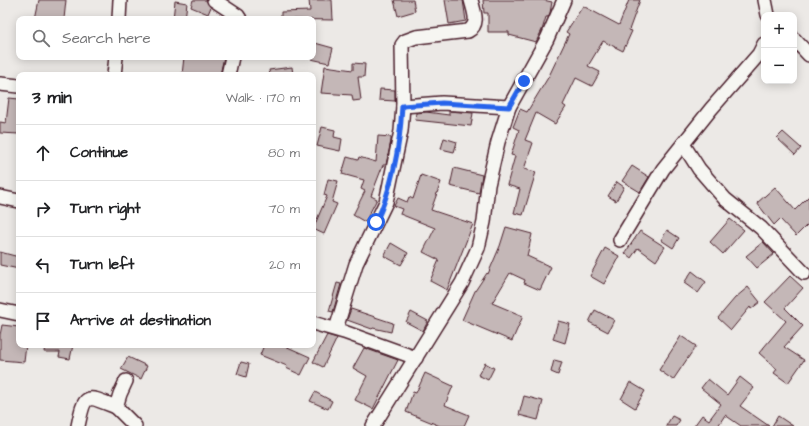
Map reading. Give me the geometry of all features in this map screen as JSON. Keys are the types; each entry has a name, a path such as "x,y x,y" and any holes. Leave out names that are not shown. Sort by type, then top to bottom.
{"street":[{"path":"118,16 120,0"},
{"path":"214,0 238,16"},
{"path":"336,329 356,264 386,202 399,144 402,106 402,45 405,41 416,38 468,31 472,29 475,21 471,0"},
{"path":"374,426 462,283 478,248 484,222 488,185 498,142 509,107 547,39 564,0"},
{"path":"797,42 809,55"},
{"path":"620,240 663,169 711,109 759,54 762,48"},
{"path":"114,72 116,60"},
{"path":"229,72 231,60"},
{"path":"0,84 16,86"},
{"path":"402,106 455,104 509,107"},
{"path":"683,144 699,169 725,199 761,228 807,274"},
{"path":"0,197 16,200"},
{"path":"0,310 16,313"},
{"path":"316,324 336,329 416,358"},
{"path":"116,407 126,381"},
{"path":"78,426 83,404 88,398 93,398 116,407 135,426"}],"building":[{"path":"39,0 66,0 64,16 36,16"},
{"path":"193,0 206,0 211,7 208,14 191,7"},
{"path":"309,0 332,0 333,20 316,20 316,16 281,16 281,12 310,11"},
{"path":"394,0 413,0 415,11 398,16"},
{"path":"445,0 463,0 466,21 449,24"},
{"path":"483,0 543,0 552,2 550,13 548,17 546,17 536,42 509,35 509,32 488,32 488,13 484,13"},
{"path":"629,0 640,0 629,30 632,31 623,51 603,41 588,66 600,72 592,86 576,78 563,105 566,107 555,124 536,113 525,140 533,143 524,169 536,172 523,215 514,213 520,189 507,185 515,156 511,155 519,130 513,127 520,109 527,112 549,76 569,34 566,32 583,6 619,25"},
{"path":"175,1 187,3 185,16 173,16"},
{"path":"316,43 333,48 329,63 316,60"},
{"path":"184,60 223,60 221,72 182,72"},
{"path":"353,63 365,64 364,77 358,77 361,100 353,101 352,95 321,93 325,66 353,70"},
{"path":"292,67 293,72 269,72 269,70"},
{"path":"380,89 395,90 395,101 379,100"},
{"path":"9,98 16,99 16,134 0,133 0,122 6,123"},
{"path":"449,111 473,113 471,126 415,120 416,113 426,112 449,115"},
{"path":"322,127 335,130 334,137 342,139 340,151 317,146"},
{"path":"783,132 801,148 795,155 777,138"},
{"path":"378,136 391,137 391,141 386,165 383,165 371,196 377,199 365,222 353,215 365,191 361,189 364,180 342,174 347,157 358,160 359,157 376,162"},
{"path":"444,138 457,142 454,152 441,149"},
{"path":"632,166 649,177 640,192 622,181"},
{"path":"454,168 482,175 479,193 450,186"},
{"path":"421,175 441,182 431,210 473,224 447,290 430,281 439,260 423,252 435,228 400,214 402,209 394,206 398,198 407,202 409,197 413,199"},
{"path":"328,179 338,181 332,202 337,204 324,234 316,230 316,222 327,196 324,195"},
{"path":"617,182 624,187 616,201 608,196"},
{"path":"775,187 795,210 809,196 809,223 796,236 780,219 774,225 757,203"},
{"path":"730,219 744,230 723,254 710,242"},
{"path":"506,227 532,234 527,256 551,267 540,290 524,283 525,280 510,273 492,303 523,316 512,341 462,320 475,291 487,273 488,274"},
{"path":"667,230 679,238 673,248 661,240"},
{"path":"640,231 665,247 656,261 638,248 631,258 625,253"},
{"path":"763,242 774,254 757,268 746,256"},
{"path":"391,243 408,253 401,265 384,256"},
{"path":"605,248 619,256 604,284 590,276"},
{"path":"0,252 16,256 16,268 0,265"},
{"path":"692,271 706,282 698,293 684,283"},
{"path":"790,276 803,288 785,308 803,326 784,347 804,360 788,383 774,373 777,369 759,353 786,321 765,302"},
{"path":"337,283 341,284 333,312 329,311"},
{"path":"748,287 760,302 751,309 750,307 731,330 718,318 735,298"},
{"path":"351,309 393,323 391,332 372,329 347,320"},
{"path":"595,310 614,320 608,332 589,322"},
{"path":"411,312 428,321 423,331 406,322"},
{"path":"558,321 570,324 565,343 553,339"},
{"path":"2,325 16,327 16,348 26,348 24,362 0,360 0,335"},
{"path":"327,335 337,338 323,367 313,362"},
{"path":"681,336 696,346 673,380 659,370"},
{"path":"45,348 72,348 70,359 59,357 60,352 44,352"},
{"path":"263,348 290,348 310,357 301,375 286,368 287,366 260,355"},
{"path":"364,348 398,360 373,409 355,400 367,376 353,368"},
{"path":"128,357 147,366 141,379 121,369"},
{"path":"554,360 562,362 558,375 551,372"},
{"path":"241,362 249,364 246,377 237,374"},
{"path":"485,363 494,368 488,380 478,375"},
{"path":"425,373 453,386 445,405 469,415 464,426 440,426 406,412 413,392 416,393"},
{"path":"740,377 754,388 740,406 769,426 741,426 725,415 718,426 694,426 702,415 709,420 721,404 701,388 708,379 727,395"},
{"path":"630,382 645,391 635,408 621,399"},
{"path":"315,392 332,401 328,409 310,401"},
{"path":"524,396 543,401 538,420 519,415"},
{"path":"672,416 680,420 676,426 666,426"},
{"path":"778,416 793,426 772,426"}],"route":[{"path":"376,222 386,202 399,144 402,106 442,103 496,105 509,107 524,81"}]}
